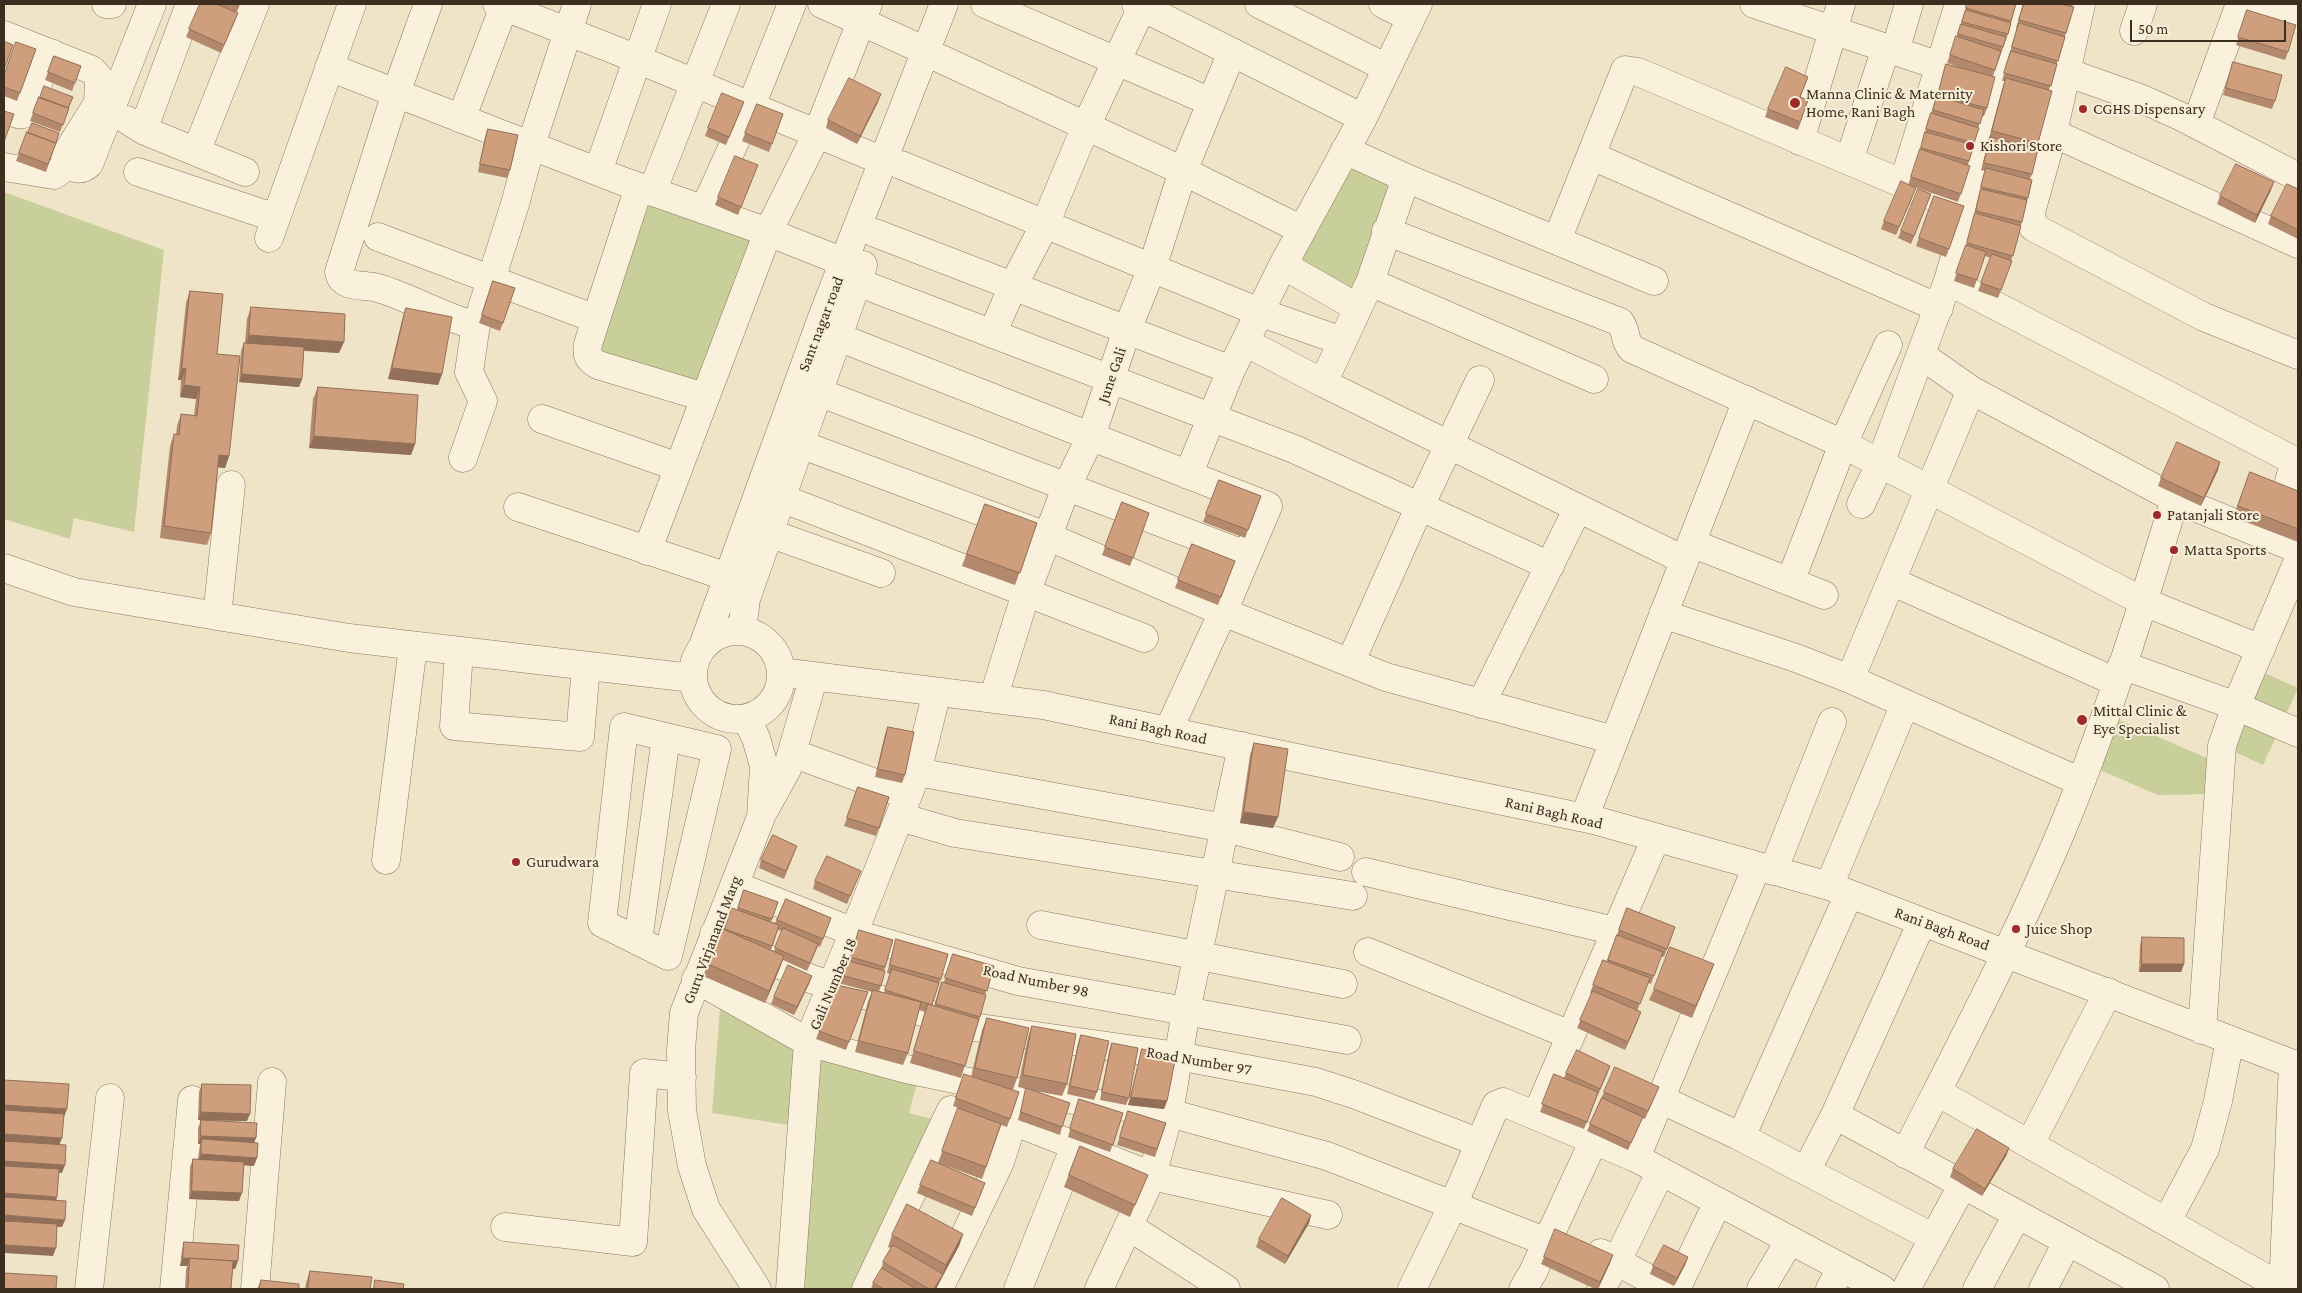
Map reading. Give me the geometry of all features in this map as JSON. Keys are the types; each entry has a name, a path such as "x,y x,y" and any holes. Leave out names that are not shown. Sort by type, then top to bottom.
{"street":[{"path":"106,4 112,4"},
{"path":"4,166 54,174 89,164 152,4"},
{"path":"190,4 133,124 245,172"},
{"path":"196,152 255,4"},
{"path":"138,172 272,228 352,4"},
{"path":"428,4 396,93 340,264 340,279 350,284 370,286 394,293 470,324 476,324"},
{"path":"463,458 483,401 469,372 476,324 577,4"},
{"path":"598,171 657,4"},
{"path":"704,397 598,364 590,360 586,354 596,319 645,189 695,83 726,4"},
{"path":"704,210 751,106 792,4"},
{"path":"822,4 865,13 933,55 1183,171 1302,230"},
{"name":"Sant nagar road","path":"703,646 728,578 854,271 933,55 944,4"},
{"name":"Sant nagar road","path":"933,55 964,4"},
{"path":"985,4 1210,102"},
{"path":"1258,4 1387,68"},
{"path":"1188,475 1231,370 1259,312 1363,118 1414,11 1383,4"},
{"path":"1754,4 1997,85 2060,102"},
{"path":"1800,141 1841,4"},
{"path":"1849,161 1909,4"},
{"path":"1903,184 1959,4"},
{"path":"1861,504 1880,464 1948,281 1968,211 1997,85 2022,4"},
{"path":"2081,4 2053,133 2038,188 2031,221 2033,227 2204,317 2298,355"},
{"path":"2134,31 2143,4"},
{"path":"2196,124 2240,4"},
{"path":"2249,4 2298,19"},
{"path":"462,119 502,5 1259,312 1342,341"},
{"path":"992,334 1012,286 1045,224 1139,5 1363,118"},
{"path":"647,551 768,232 817,134 865,13"},
{"path":"4,35 92,70 99,78 98,103 65,156 73,168"},
{"name":"June Gali","path":"993,699 1026,593 1049,537 1066,488 1091,436 1127,330 1152,268 1183,171 1232,52"},
{"path":"4,109 24,114 51,53"},
{"path":"329,68 645,189 768,232 992,334 1294,449 1419,508 1550,566"},
{"path":"1557,240 1625,70 1638,72 1968,211"},
{"path":"2066,72 2142,99 2196,124 2298,178"},
{"path":"2053,133 2298,244"},
{"path":"1345,150 1406,178 1654,281"},
{"path":"1592,156 1939,308"},
{"name":"Sant nagar road","path":"742,631 746,599 838,337 854,271 875,233 892,163"},
{"path":"1976,173 2038,188"},
{"path":"1322,383 1370,282 1386,231 1406,178"},
{"path":"1386,231 1620,322 1625,329 1626,341 1632,349 1843,444 2144,602 2261,648"},
{"path":"875,233 1231,370"},
{"path":"378,238 596,319"},
{"path":"1283,265 1358,308"},
{"path":"1948,281 2291,459 2294,468 2289,484 2290,488 2298,493"},
{"path":"1370,282 1594,379"},
{"path":"838,337 1268,506 1223,612 1168,731"},
{"path":"1245,342 1322,383 1578,508 1688,551 1790,582 1824,595"},
{"path":"1790,582 1843,444 1888,345"},
{"path":"1921,355 1971,390 2175,499 2298,550"},
{"path":"1350,663 1448,444 1480,380"},
{"path":"1850,679 1931,490 1971,390"},
{"path":"818,392 1246,555"},
{"path":"1584,818 1747,400"},
{"path":"542,419 678,467"},
{"path":"800,444 1049,537 1223,612 1386,677 1614,740"},
{"path":"217,616 231,485"},
{"path":"781,498 1144,638"},
{"path":"1905,1154 2007,953 2081,782 2144,602 2175,499"},
{"path":"518,507 571,523 728,578"},
{"path":"1481,704 1578,508"},
{"path":"769,533 881,573"},
{"path":"2202,1030 2221,755 2225,735 2298,561"},
{"path":"4,568 74,592 349,638 692,678"},
{"path":"1891,580 2119,673 2236,706 2298,733"},
{"path":"1664,614 1796,658 1850,679 2081,782"},
{"path":"717,749 668,956 602,923 624,727 717,749 732,742 749,724 757,715 770,705 780,687 781,672 777,656 766,642 755,634 742,631 725,632 715,636 703,646 694,663 692,678 698,697 707,709 722,718 740,720 749,724"},
{"path":"386,860 413,646"},
{"path":"459,651 454,726 580,738 586,666"},
{"name":"Rani Bagh Road","path":"781,672 1043,705 1584,818 1839,890 2295,1064"},
{"name":"Guru Virjanand Marg","path":"757,1289 706,1209 692,1166 682,1111 684,1013 760,817 787,769 814,676"},
{"name":"Gali Number 18","path":"790,1289 808,1042 908,795 937,692"},
{"path":"1741,1137 1839,890 1905,704"},
{"path":"1636,1158 1660,1099 1832,722"},
{"name":"Guru Virjanand Marg","path":"749,724 764,766 760,817"},
{"path":"638,941 666,737"},
{"path":"1099,1289 1152,1176 1169,1113 1186,1011 1217,874 1242,746"},
{"path":"792,753 908,795 1225,828 1340,857"},
{"path":"908,795 955,833 1353,896"},
{"path":"1536,1116 1656,838"},
{"path":"1366,872 1615,931"},
{"name":"Road Number 98","path":"734,886 854,932 1018,981 1347,1040"},
{"path":"1806,1172 1835,1116 1922,922"},
{"path":"1041,925 1343,984"},
{"name":"Road Number 97","path":"714,934 811,979 973,1027 1178,1056 1316,1082 1356,1095 1480,1143"},
{"path":"1368,952 1570,1035"},
{"path":"696,979 808,1042 906,1069 1022,1093 1169,1113 1327,1156 1453,1205 1550,1236 1618,1262 1668,1289"},
{"path":"2030,1144 2108,992"},
{"path":"2167,1221 2204,1149 2218,1101 2230,1040"},
{"path":"1937,1092 2284,1289 2295,1064"},
{"path":"505,1227 633,1242 644,1073 682,1077"},
{"path":"256,1289 272,1082"},
{"path":"939,1289 1000,1162 1022,1093"},
{"path":"89,1289 110,1098"},
{"path":"1660,1099 1741,1137 1934,1238"},
{"path":"174,1289 192,1100"},
{"path":"1412,1289 1453,1205 1498,1103 1507,1103 1636,1158 1790,1240 1836,1278 1882,1289"},
{"path":"866,1289 950,1110 1075,1146 1152,1176 1328,1215"},
{"path":"1835,1116 2068,1242 2117,1280 2155,1289"},
{"path":"1523,1289 1550,1236 1594,1140"},
{"path":"1018,1289 1075,1146"},
{"path":"1602,1289 1618,1262 1661,1171"},
{"path":"1906,1289 1962,1186"},
{"path":"1676,1289 1718,1202"},
{"path":"1977,1289 2017,1215"},
{"path":"1128,1226 1226,1289"},
{"path":"1761,1289 1790,1240"},
{"path":"2043,1289 2068,1242"}],"green space":[{"path":"1345,155 1402,182 1356,301 1288,262"},
{"path":"4,192 164,250 134,532 74,518 70,539 4,519"},
{"path":"647,198 752,235 699,389 594,352"},
{"path":"2258,670 2298,688 2282,723 2243,705"},
{"path":"2239,713 2279,730 2263,765 2224,747"},
{"path":"2112,717 2216,762 2213,794 2158,795 2093,767"},
{"path":"721,995 918,1079 909,1113 944,1122 860,1289 801,1289 801,1127 712,1113"}],"building":[{"path":"200,4 216,4 238,13 224,45 189,29"},
{"path":"1967,4 2016,4 2011,21 1966,8"},
{"path":"2024,4 2061,4 2074,7 2066,33 2019,20"},
{"path":"1966,10 2011,23 2008,34 1962,22"},
{"path":"2247,10 2296,25 2288,52 2238,37"},
{"path":"2019,23 2065,37 2058,61 2012,47"},
{"path":"1961,24 2006,37 2003,47 1958,34"},
{"path":"1956,36 2001,51 1995,70 1950,55"},
{"path":"4,41 13,45 4,70"},
{"path":"16,42 36,49 20,93 4,87 4,76"},
{"path":"2011,51 2057,64 2051,86 2004,73"},
{"path":"54,56 81,66 75,83 48,72"},
{"path":"2233,62 2282,75 2275,101 2226,88"},
{"path":"1946,64 1995,77 1987,108 1938,95"},
{"path":"1786,67 1808,77 1800,97 1808,100 1800,122 1768,109"},
{"path":"849,78 881,94 860,136 828,120"},
{"path":"2006,78 2052,91 2038,143 1992,131"},
{"path":"44,86 73,97 68,108 40,98"},
{"path":"722,93 744,102 729,137 708,128"},
{"path":"1937,96 1984,110 1980,124 1933,110"},
{"path":"39,97 69,108 63,125 33,113"},
{"path":"757,104 783,114 772,144 745,133"},
{"path":"4,111 14,114 4,142"},
{"path":"1931,113 1979,128 1974,143 1926,129"},
{"path":"32,123 59,133 56,143 28,133"},
{"path":"488,129 518,135 510,170 480,164"},
{"path":"27,132 56,143 48,164 19,153"},
{"path":"1925,132 1974,145 1969,161 1921,148"},
{"path":"1990,137 2038,149 2032,174 1984,163"},
{"path":"1920,149 1970,166 1961,194 1911,177"},
{"path":"735,156 758,165 741,207 718,197"},
{"path":"2236,164 2274,182 2257,215 2220,196"},
{"path":"1986,168 2032,180 2028,198 1981,187"},
{"path":"1901,181 1916,188 1899,227 1884,221"},
{"path":"2287,184 2298,189 2298,230 2271,216"},
{"path":"1918,189 1931,194 1914,236 1901,231"},
{"path":"1981,189 2027,200 2022,222 1976,211"},
{"path":"1934,196 1964,206 1949,249 1919,238"},
{"path":"1975,213 2021,226 2013,256 1967,243"},
{"path":"1966,245 1986,252 1977,280 1956,273"},
{"path":"1992,254 2012,261 2001,290 1981,283"},
{"path":"493,281 515,288 503,323 482,315"},
{"path":"190,291 223,294 217,354 240,356 229,456 219,455 211,533 164,526 174,434 179,435 181,414 197,416 200,387 184,385 186,369 182,368"},
{"path":"251,307 345,314 344,342 249,335"},
{"path":"406,308 452,317 442,374 392,368"},
{"path":"244,343 304,347 302,379 242,374"},
{"path":"318,387 418,395 415,444 314,436"},
{"path":"2177,442 2220,462 2204,498 2161,478"},
{"path":"2250,472 2298,491 2298,529 2238,506"},
{"path":"1219,480 1261,496 1248,530 1206,514"},
{"path":"1122,502 1149,513 1133,558 1105,547"},
{"path":"985,504 1037,523 1020,573 967,554"},
{"path":"1192,544 1235,561 1221,597 1178,580"},
{"path":"888,727 914,732 905,775 878,769"},
{"path":"1254,743 1288,749 1278,817 1244,812"},
{"path":"858,787 889,797 879,828 847,818"},
{"path":"773,835 797,846 786,871 761,860"},
{"path":"827,856 861,871 850,896 815,881"},
{"path":"744,890 778,902 772,919 738,908"},
{"path":"786,899 831,918 823,939 777,920"},
{"path":"732,908 779,925 772,946 725,929"},
{"path":"1627,908 1675,927 1667,949 1619,930"},
{"path":"783,928 818,944 810,963 775,948"},
{"path":"723,929 784,956 769,991 708,964"},
{"path":"859,930 893,940 885,967 851,957"},
{"path":"1617,935 1663,952 1654,976 1608,960"},
{"path":"2142,937 2184,938 2184,964 2142,964"},
{"path":"896,939 948,954 941,979 890,965"},
{"path":"1670,947 1714,964 1696,1006 1654,989"},
{"path":"953,954 994,966 987,991 945,978"},
{"path":"845,960 885,971 881,986 841,975"},
{"path":"1603,960 1650,978 1640,1004 1593,985"},
{"path":"788,965 812,976 797,1007 774,997"},
{"path":"892,969 939,983 932,1005 885,990"},
{"path":"942,982 986,995 980,1017 936,1004"},
{"path":"837,985 868,992 849,1042 819,1031"},
{"path":"873,990 921,1002 908,1053 859,1041"},
{"path":"1593,991 1641,1012 1628,1042 1580,1020"},
{"path":"928,1004 979,1019 965,1066 914,1051"},
{"path":"987,1018 1029,1028 1017,1078 975,1068"},
{"path":"1032,1026 1076,1034 1067,1084 1023,1075"},
{"path":"1081,1035 1109,1041 1097,1092 1070,1086"},
{"path":"1112,1043 1138,1048 1129,1098 1102,1092"},
{"path":"1142,1049 1176,1056 1167,1101 1131,1097"},
{"path":"1577,1050 1610,1066 1600,1089 1566,1073"},
{"path":"1615,1067 1659,1087 1648,1111 1604,1092"},
{"path":"964,1074 1019,1092 1010,1119 956,1098"},
{"path":"1554,1074 1598,1092 1587,1122 1542,1104"},
{"path":"4,1080 69,1084 67,1109 4,1105"},
{"path":"202,1084 251,1085 250,1114 201,1112"},
{"path":"1026,1088 1070,1103 1062,1127 1021,1112"},
{"path":"1602,1098 1643,1117 1631,1143 1590,1124"},
{"path":"1079,1099 1123,1113 1113,1145 1070,1129"},
{"path":"958,1108 1001,1124 986,1167 942,1151"},
{"path":"4,1110 64,1114 62,1138 4,1134"},
{"path":"1128,1111 1166,1123 1157,1149 1120,1137"},
{"path":"201,1120 257,1123 256,1138 201,1136"},
{"path":"1977,1129 2009,1148 1985,1189 1953,1169"},
{"path":"202,1139 258,1143 257,1158 201,1154"},
{"path":"4,1141 66,1145 65,1165 4,1161"},
{"path":"1080,1146 1148,1175 1135,1205 1069,1175"},
{"path":"193,1159 244,1162 242,1193 192,1191"},
{"path":"931,1160 985,1183 975,1208 920,1185"},
{"path":"4,1166 59,1169 57,1197 4,1193"},
{"path":"4,1197 66,1201 65,1220 4,1215"},
{"path":"1282,1198 1311,1215 1288,1256 1259,1239"},
{"path":"907,1204 963,1234 946,1265 892,1235"},
{"path":"4,1221 57,1224 56,1248 4,1245"},
{"path":"1555,1229 1613,1255 1600,1282 1544,1257"},
{"path":"184,1242 239,1245 238,1261 183,1258"},
{"path":"893,1245 943,1274 934,1289 929,1289 883,1262"},
{"path":"1664,1245 1688,1257 1677,1278 1653,1266"},
{"path":"190,1258 233,1261 231,1289 188,1289"},
{"path":"882,1268 916,1289 884,1289 873,1283"},
{"path":"310,1271 372,1277 370,1289 308,1289"},
{"path":"4,1273 57,1276 56,1289 4,1289"},
{"path":"261,1280 299,1284 299,1289 260,1289"},
{"path":"375,1280 404,1284 403,1289 374,1289"}],"place":[{"name":"Manna Clinic & Maternity Home, Rani Bagh","path":"1795,103"},
{"name":"CGHS Dispensary","path":"2083,109"},
{"name":"Kishori Store","path":"1970,146"},
{"name":"Patanjali Store","path":"2157,515"},
{"name":"Matta Sports","path":"2174,550"},
{"name":"Mittal Clinic & Eye Specialist","path":"2082,720"},
{"name":"Gurudwara","path":"516,862"},
{"name":"Juice Shop","path":"2016,929"}]}
